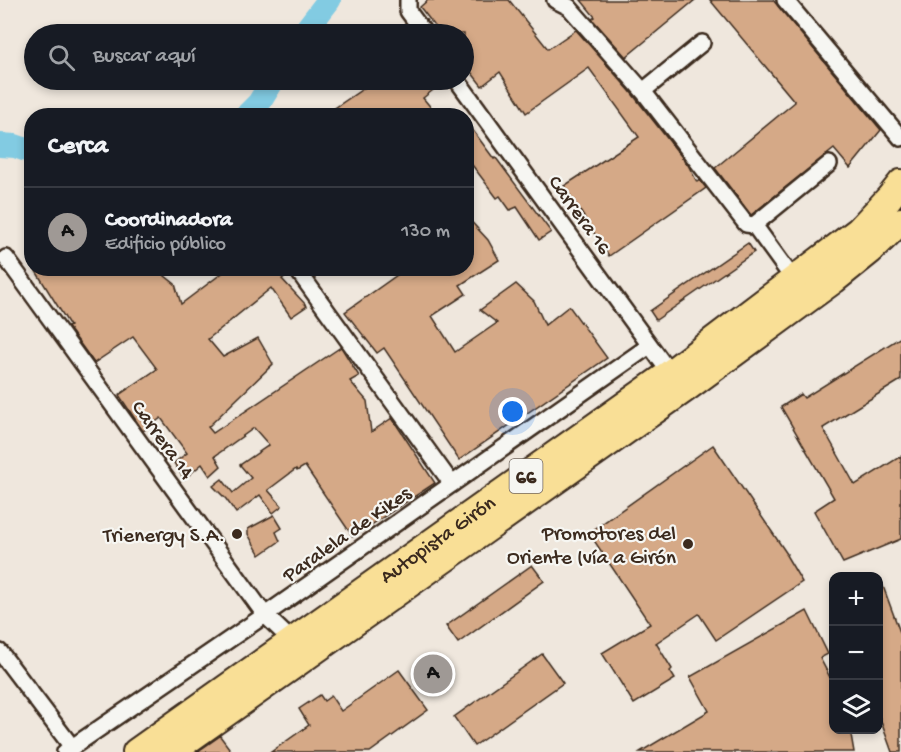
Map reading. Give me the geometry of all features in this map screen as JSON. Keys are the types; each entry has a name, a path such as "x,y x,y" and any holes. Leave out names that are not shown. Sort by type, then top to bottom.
{"highway":[{"name":"Autopista Girón","path":"136,752 669,373 858,230 901,183"},
{"name":"Autopista Girón","path":"171,752 688,387 834,280 870,251 901,221"}],"street":[{"path":"555,0 569,7 643,91 746,224 754,225 829,164"},
{"path":"785,0 901,138"},
{"path":"408,6 419,24"},
{"path":"643,91 702,43"},
{"name":"Carrera 16","path":"464,90 669,373"},
{"path":"754,225 794,280"},
{"name":"Carrera 14","path":"6,258 265,615 292,641"},
{"path":"302,276 452,484"},
{"name":"Paralela de Kikes","path":"68,749 265,615 650,346"},
{"path":"0,652 68,749"}],"building":[{"path":"428,0 509,0 548,49 576,30 630,91 688,165 697,182 700,180 706,188 609,256 564,186 639,137 589,68 526,113 500,72 482,86 474,76 474,24 433,24 420,7"},
{"path":"581,0 695,0 626,57 592,19 595,17"},
{"path":"710,0 773,0 881,130 850,168 834,149 751,215 715,168 795,102"},
{"path":"361,90 433,90 423,98 431,108 335,108"},
{"path":"474,132 551,232 539,240 517,207 510,210 500,196 497,198 474,168"},
{"path":"474,225 488,240 499,260 460,285 466,294 432,316 455,352 497,323 480,310 516,284 534,301 545,325 569,306 607,358 459,460 384,348 377,353 345,312 396,276 474,276"},
{"path":"748,243 754,252 656,320 650,311"},
{"path":"39,276 165,276 175,284 181,304 218,276 286,276 282,279 307,306 291,317 271,288 208,339 223,357 258,338 273,364 208,427 213,433 341,347 359,376 350,381 367,401 371,432 392,418 435,483 353,537 305,466 297,471 296,469 268,490 282,506 273,513 260,495 236,513 213,486 222,479 233,493 251,478 240,465 269,445 254,428 215,456 221,466 210,476 202,464 184,479 174,463 187,453 161,418 143,431 119,395 157,369 133,337 94,363 68,327 70,326"},
{"path":"901,337 901,380 823,428 855,485 901,456 901,539 843,563 814,511 834,498 781,407 801,394 804,398"},
{"name":"Promotores del Oriente (vía a Girón","path":"713,445 787,554 802,582 716,640 699,614 656,643 672,669 670,671 675,679 634,704 602,653 650,624 589,533"},
{"path":"274,515 282,528 276,532 280,541 260,555 248,534 248,529"},
{"path":"532,565 544,581 458,643 446,626"},
{"path":"883,586 901,635 901,752 892,752 883,727"},
{"path":"807,611 828,654 820,658 829,675 829,734 851,734 854,752 640,752 709,711 690,677"},
{"path":"542,654 563,683 474,746 454,717"},
{"path":"399,670 428,710 370,752 271,752 309,725 299,709 320,695 324,701 331,696 341,711"},
{"path":"220,736 232,752 197,752"}],"waterway":[{"path":"311,24 329,0"},
{"path":"254,108 267,90"},
{"path":"0,145 24,149"}],"place":[{"name":"Trienergy S.A.","path":"237,534"},
{"name":"Promotores del Oriente (vía a Girón","path":"688,544"},
{"name":"Coordinadora","path":"433,674"}]}
